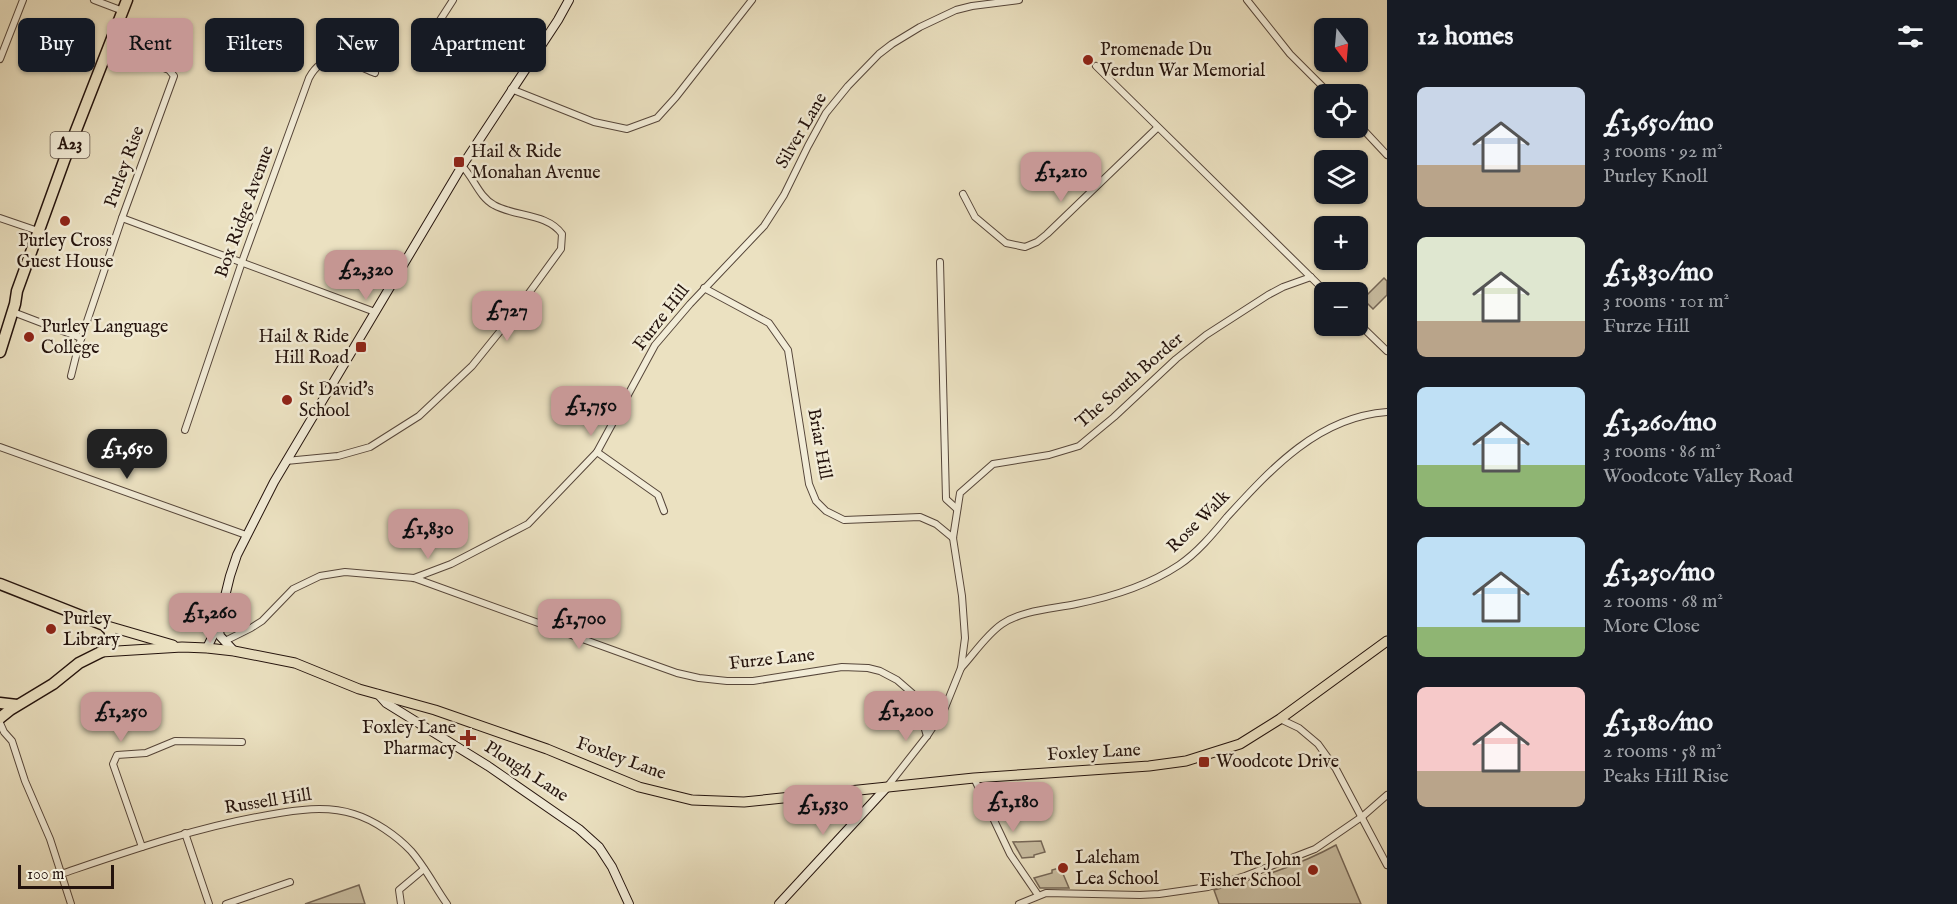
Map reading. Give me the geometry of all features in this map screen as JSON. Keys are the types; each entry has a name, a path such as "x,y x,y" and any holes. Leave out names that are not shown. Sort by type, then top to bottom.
{"highway":[{"name":"A23","path":"120,18 127,0"},
{"name":"A23","path":"0,352 17,291 38,231 107,52"},
{"name":"A23","path":"0,327 9,302 17,291"},
{"path":"0,584 104,625 111,636 105,649 101,652 88,658 40,693 17,705 0,718"},
{"path":"0,703 17,705"}],"main road":[{"path":"104,625 182,647"},
{"name":"Foxley Lane","path":"182,647 234,651 295,663 338,682 435,710 547,749 639,787 692,800 744,802 974,778 1149,766 1186,761 1240,744 1280,719 1387,641"},
{"path":"101,652 182,647"}],"street":[{"path":"0,59 23,0"},
{"path":"93,0 123,11"},
{"path":"441,18 453,0"},
{"path":"207,648 218,625 233,566 246,536 286,461 462,166 569,0"},
{"path":"511,89 594,122 627,129 657,118 752,0"},
{"name":"Silver Lane","path":"704,288 764,226 784,195 826,113 879,54 920,27 956,10 1019,0"},
{"path":"1247,0 1290,54 1320,84"},
{"name":"Box Ridge Avenue","path":"185,430 242,262 312,73 324,62 339,59 375,73"},
{"path":"1096,66 1315,282"},
{"name":"Purley Rise","path":"70,376 122,218 174,73 172,72"},
{"path":"963,194 975,217 1006,243 1019,247 1032,245 1047,234 1157,128"},
{"path":"1368,135 1387,155"},
{"path":"286,461 338,456 370,447 419,416 472,366 561,249 562,234 555,226 494,205 462,166"},
{"path":"0,218 38,231"},
{"path":"122,218 375,312"},
{"path":"940,262 946,499 957,509"},
{"name":"The South Border","path":"887,787 927,736 944,710 961,668 965,638 953,538 960,493 993,464 1049,455 1079,446 1206,335 1268,295 1311,278"},
{"name":"Furze Hill","path":"414,578 451,564 528,524 597,452 655,345 704,288"},
{"name":"Briar Hill","path":"704,288 769,323 788,350 809,484 816,501 826,511 844,520 920,517 936,524 953,538"},
{"path":"13,312 81,338"},
{"path":"1368,333 1387,351"},
{"name":"Rose Walk","path":"961,668 1002,624 1026,614 1107,597 1178,566 1218,528 1268,473 1296,449 1324,431 1349,420 1387,412"},
{"path":"0,447 246,536"},
{"path":"597,452 658,495 664,511"},
{"name":"Furze Lane","path":"225,641 262,621 293,589 320,576 345,572 414,578 645,662 699,678 753,681 855,666 879,671 897,680 912,693 927,736"},
{"path":"218,625 219,633 234,651"},
{"name":"Plough Lane","path":"378,694 386,703 488,766 579,829 599,847 612,867 629,904"},
{"path":"1280,719 1299,728 1318,744 1336,768 1387,865"},
{"path":"0,723 12,741 25,781 50,839 71,904"},
{"path":"142,847 113,764 117,755 146,753 175,741 242,742"},
{"path":"974,778 1010,854 1038,895"},
{"path":"779,904 887,787"},
{"path":"1019,904 1038,895 1057,892 1150,894 1208,886 1255,872 1315,849 1363,816 1387,795"},
{"name":"Russell Hill","path":"61,874 185,833 290,811 327,809 354,814 379,826 410,851 447,904"},
{"path":"185,833 209,904"},
{"path":"401,904 399,890 424,870"},
{"path":"226,904 290,882"}],"shaded area":[{"path":"1384,278 1387,281 1387,295 1373,309 1368,304 1368,294"},
{"path":"1041,841 1045,852 1034,855 1034,857 1022,858 1013,842"},
{"name":"The John Fisher School","path":"1336,845 1361,904 1219,904 1214,890 1276,871"},
{"path":"1059,868 1069,888 1040,888 1034,878 1052,873 1052,870"},
{"path":"359,885 365,904 305,904"}],"place":[{"name":"Promenade Du Verdun War Memorial","path":"1088,60"},
{"name":"Hail & Ride Monahan Avenue","path":"459,162"},
{"name":"Purley Cross Guest House","path":"65,221"},
{"name":"Purley Language College","path":"29,337"},
{"name":"Hail & Ride Hill Road","path":"361,347"},
{"name":"St David's School","path":"287,400"},
{"name":"Purley Library","path":"51,629"},
{"name":"Foxley Lane Pharmacy","path":"468,738"},
{"name":"Woodcote Drive","path":"1204,762"},
{"name":"Laleham Lea School","path":"1063,868"},
{"name":"The John Fisher School","path":"1313,870"}]}
